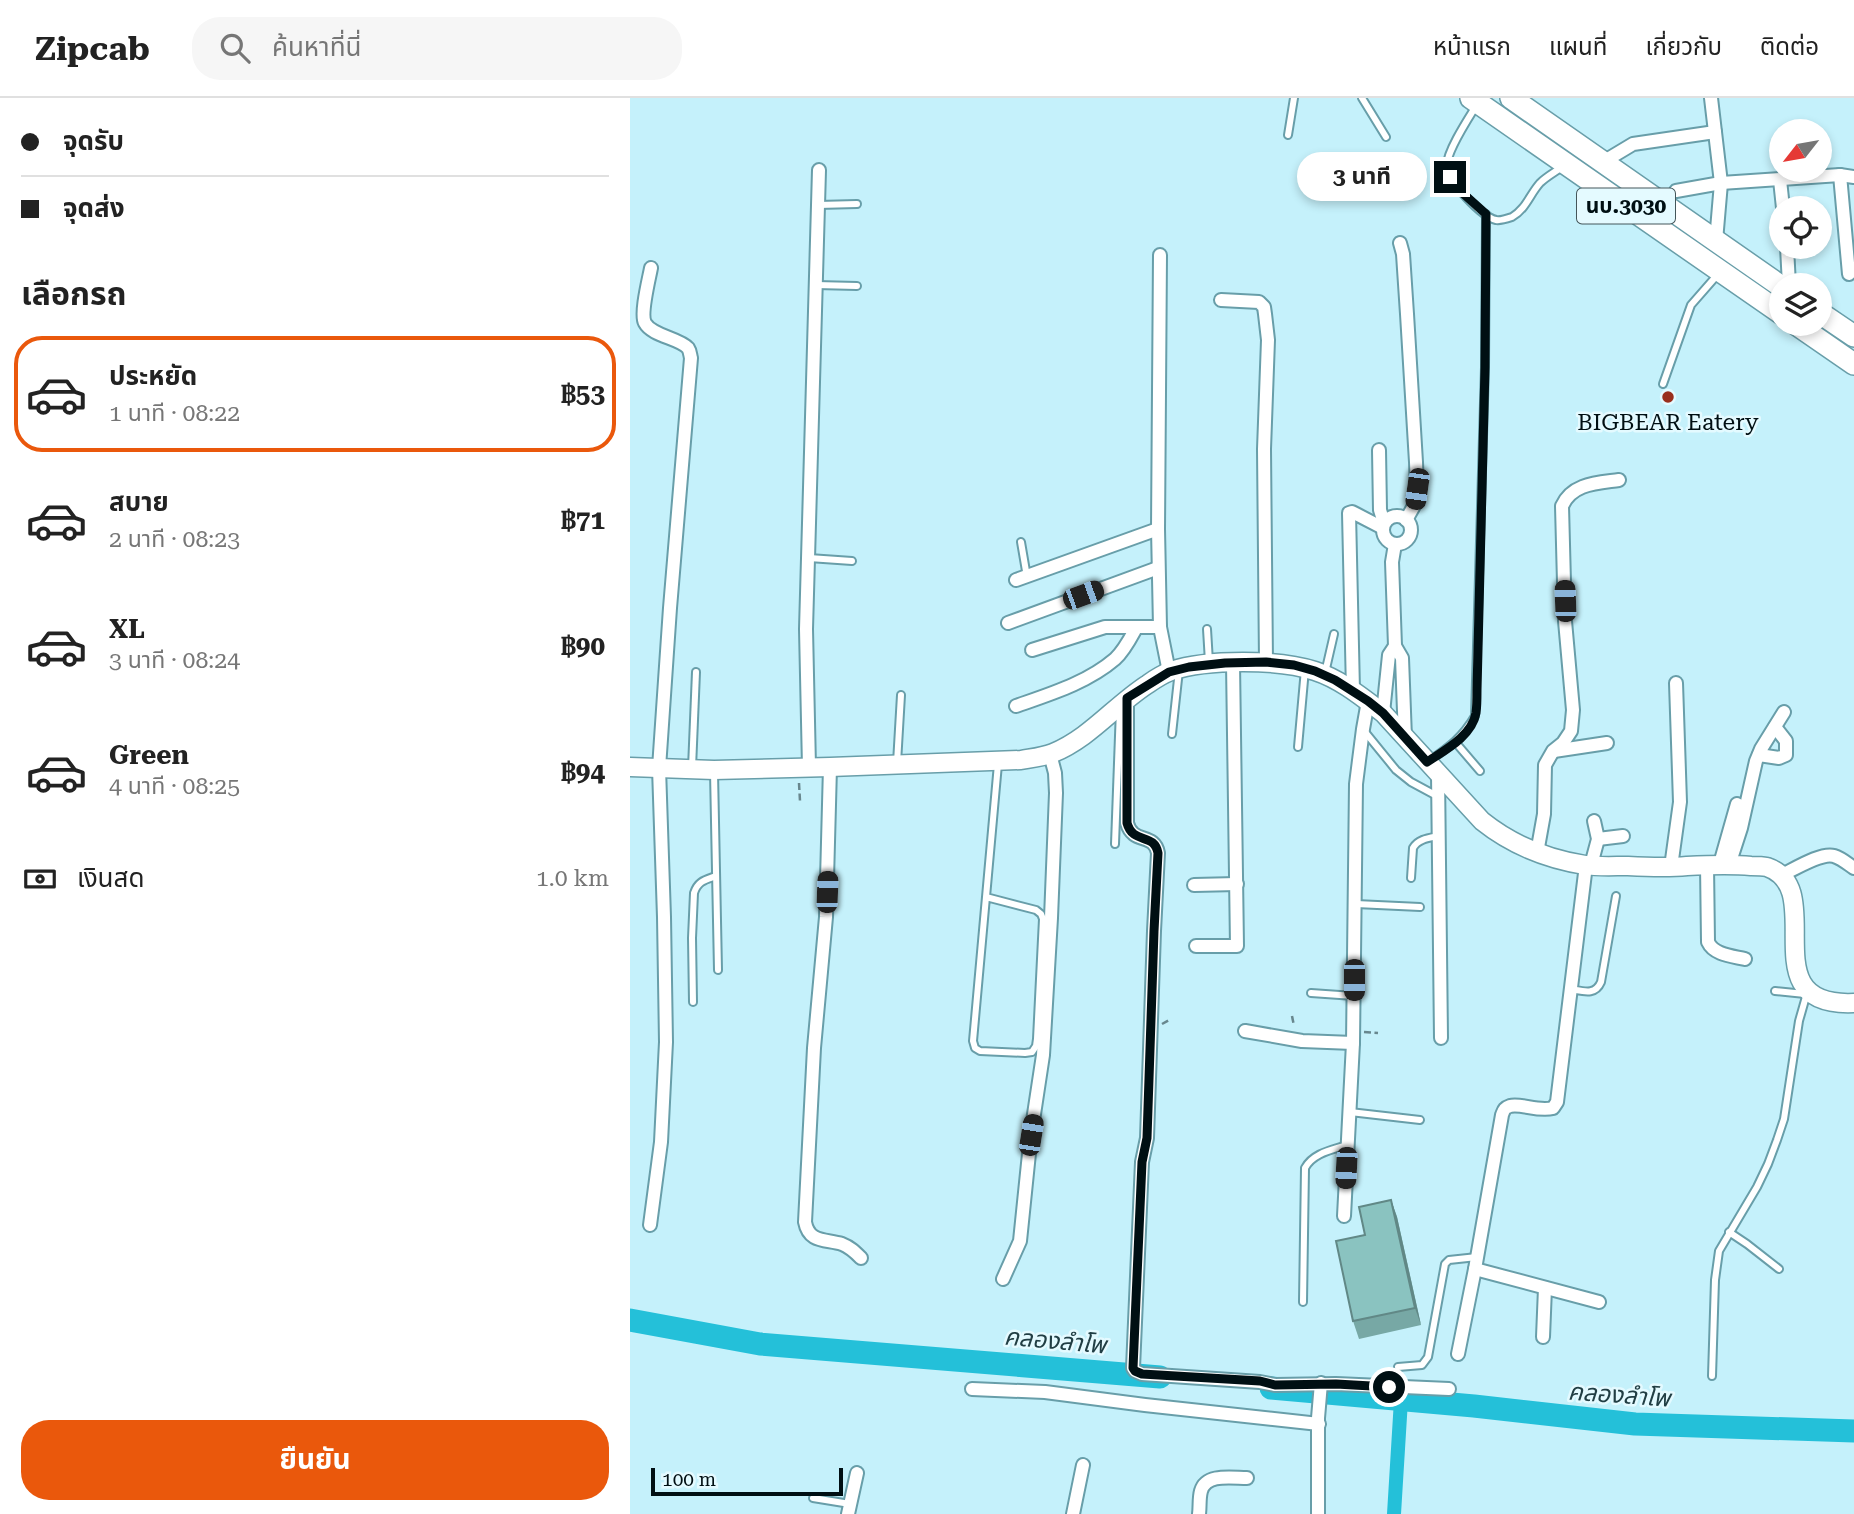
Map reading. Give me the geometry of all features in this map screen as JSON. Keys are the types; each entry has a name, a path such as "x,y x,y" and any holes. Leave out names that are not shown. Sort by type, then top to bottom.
{"main road":[{"name":"นบ.3030","path":"1511,98 1769,278"},
{"name":"นบ.3030","path":"1474,100 1769,305"},
{"path":"1832,321 1854,337"},
{"path":"1813,336 1854,364"}],"street":[{"path":"1711,98 1721,183 1716,241"},
{"path":"1603,162 1633,144 1715,132"},
{"path":"809,767 807,558 819,170"},
{"path":"1840,175 1849,274"},
{"path":"1832,176 1854,177"},
{"path":"1676,191 1721,183 1769,181"},
{"path":"1400,243 1408,314 1417,489 1415,503 1406,520"},
{"path":"1160,255 1158,568 1160,627 1174,670"},
{"path":"650,1225 661,1142 666,1042 659,768 691,358 690,350 686,346 666,337 644,322 651,268"},
{"path":"1221,300 1259,302 1264,307 1265,314 1268,340 1264,449 1266,662"},
{"path":"1379,450 1380,510 1383,526 1386,538 1395,544 1403,542 1409,536 1410,527 1406,520 1397,515 1387,519 1383,526"},
{"path":"1537,853 1544,814 1544,775 1548,758 1571,731 1573,710 1565,621 1562,506 1565,497 1574,490 1590,484 1619,480"},
{"path":"1344,1216 1353,1043 1356,783 1363,729 1349,513 1356,513 1383,526"},
{"path":"1022,579 1158,529"},
{"path":"1395,544 1392,562 1395,646 1402,658 1405,738"},
{"path":"1008,623 1158,568"},
{"path":"1032,650 1105,627 1160,627"},
{"path":"1016,706 1058,691 1097,672 1121,653 1136,628"},
{"path":"1383,713 1390,655 1395,646"},
{"path":"630,767 713,770 1021,760 1051,754 1082,737 1123,701 1174,670 1233,663 1294,665 1325,675 1383,713 1482,821 1498,834 1537,853 1588,865 1767,867 1790,887 1794,901 1796,966 1807,991 1821,1000 1854,1003"},
{"path":"1196,946 1237,946 1233,663"},
{"path":"1671,867 1680,802 1676,683"},
{"path":"1123,701 1127,823 1129,831 1135,836 1157,845 1158,853 1147,1138 1142,1162 1133,1368 1142,1374 1260,1381 1275,1385 1449,1389"},
{"path":"1719,865 1741,828 1759,755 1784,712"},
{"path":"1759,755 1779,758 1786,755 1786,741 1775,727"},
{"path":"1553,751 1607,743"},
{"path":"1003,1279 1020,1241 1043,1055 1056,793 1051,754"},
{"path":"830,767 826,917 814,1048 805,1222 806,1231 811,1236 842,1245 861,1258"},
{"path":"1433,768 1439,796 1441,1038"},
{"path":"1737,804 1719,865 1708,942 1715,951 1745,959"},
{"path":"1458,1354 1502,1115 1511,1105 1543,1110 1553,1108 1557,1102 1588,865 1598,839 1594,821"},
{"path":"1598,839 1623,836"},
{"path":"1780,876 1829,856 1835,856 1854,868"},
{"path":"1194,886 1237,884"},
{"path":"1245,1031 1301,1041 1353,1043"},
{"path":"1476,1263 1545,1289 1599,1302"},
{"path":"1543,1337 1545,1289"},
{"path":"1318,1514 1320,1385"},
{"path":"972,1389 1045,1392 1145,1405 1319,1421"},
{"path":"1073,1514 1083,1465"},
{"path":"849,1509 857,1473"},
{"path":"1199,1514 1201,1491 1205,1482 1213,1479 1247,1478"}],"lane":[{"path":"1288,135 1294,98"},
{"path":"1362,98 1386,137"},
{"path":"1474,100 1448,156 1446,167 1457,188 1486,214 1497,220 1510,218 1522,210 1539,184 1567,164"},
{"path":"818,205 857,204"},
{"path":"1433,768 1468,729 1475,716 1485,367 1486,214"},
{"path":"1663,384 1691,304 1720,272"},
{"path":"816,285 857,286"},
{"path":"1021,542 1022,579"},
{"path":"807,558 852,561"},
{"path":"1207,629 1209,665"},
{"path":"1325,675 1334,634"},
{"path":"1298,747 1305,668"},
{"path":"1172,734 1174,670"},
{"path":"692,769 696,673"},
{"path":"897,765 901,695"},
{"path":"1115,844 1123,701"},
{"path":"1363,729 1396,770 1411,782 1439,796"},
{"path":"1456,743 1480,771"},
{"path":"986,897 1036,910 1043,919 1037,1039 1032,1052 981,1051 975,1048 973,1041 998,761"},
{"path":"713,770 718,970"},
{"path":"1411,878 1415,844 1439,836"},
{"path":"693,1002 692,937 696,887 716,876"},
{"path":"1570,989 1593,991 1601,982 1616,896"},
{"path":"1354,904 1420,907"},
{"path":"1712,1376 1716,1263 1719,1251 1769,1164 1784,1119 1799,1021 1807,991 1775,991"},
{"path":"1311,993 1354,996"},
{"path":"1350,1112 1420,1120"},
{"path":"1303,1302 1305,1168 1309,1161 1317,1156 1348,1145"},
{"path":"1729,1233 1748,1244 1779,1269"},
{"path":"1398,1367 1422,1365 1428,1357 1445,1264 1449,1260 1476,1263"},
{"path":"813,1498 849,1509"}],"building":[{"path":"1391,1200 1415,1308 1353,1321 1336,1241 1365,1235 1359,1207"}],"waterway":[{"name":"คลองลำโพ","path":"630,1320 760,1344 1160,1377"},
{"name":"คลองลำโพ","path":"1271,1388 1635,1424 1854,1431"},
{"path":"1394,1514 1401,1400"}],"place":[{"name":"BIGBEAR Eatery","path":"1668,397"}],"route":[{"path":"1389,1387 1321,1383 1275,1385 1260,1381 1142,1374 1133,1368 1142,1162 1147,1138 1158,853 1157,845 1135,836 1129,831 1127,823 1127,698 1169,672 1189,667 1225,663 1280,663 1315,671 1368,701 1383,713 1427,762 1456,743 1468,729 1475,716 1477,690 1486,214 1457,188 1450,177"}]}
